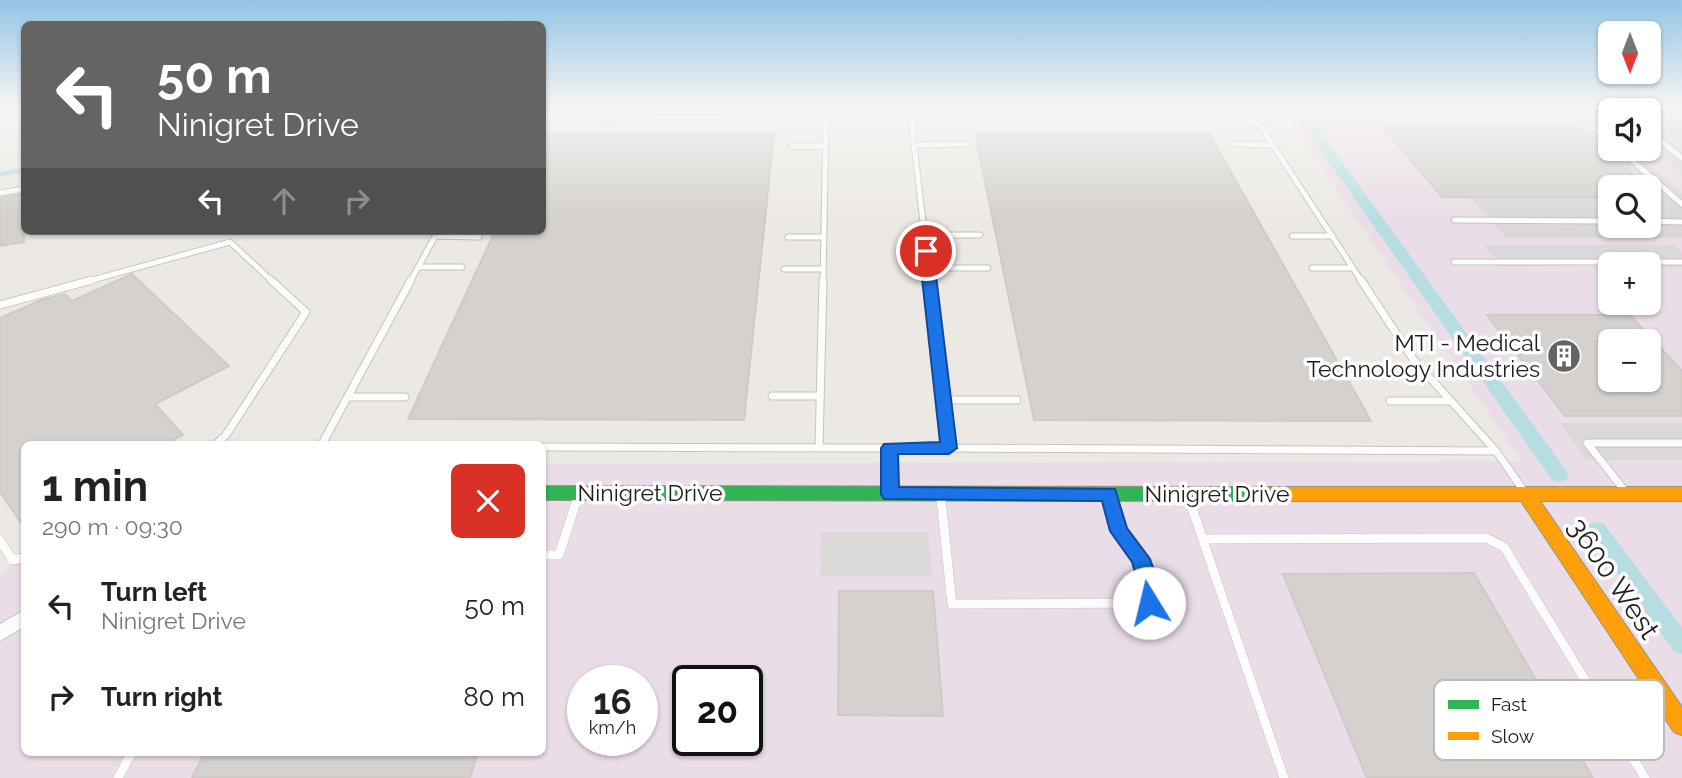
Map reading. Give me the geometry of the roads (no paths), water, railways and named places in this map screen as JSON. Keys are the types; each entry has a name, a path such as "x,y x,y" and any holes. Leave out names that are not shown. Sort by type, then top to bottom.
{"street":[{"name":"Ninigret Drive","path":"546,493 1682,494"},
{"name":"3600 West","path":"1526,494 1652,680"},
{"path":"0,633 21,620"},
{"name":"3600 West","path":"1664,698 1682,725"}],"lane":[{"path":"914,145 949,448"},
{"path":"1272,145 1413,359 1496,451 1526,494"},
{"path":"1666,145 1682,158"},
{"path":"792,146 825,146 819,448"},
{"path":"1633,161 1682,204"},
{"path":"0,193 21,190"},
{"path":"1454,220 1598,221"},
{"path":"1661,221 1682,222"},
{"path":"324,441 436,235"},
{"path":"451,235 479,237"},
{"path":"924,235 980,235"},
{"path":"1292,236 1333,236"},
{"path":"788,237 823,237"},
{"path":"0,305 229,242 306,312 226,435 219,441"},
{"path":"1454,262 1682,262"},
{"path":"418,267 462,267"},
{"path":"928,268 988,268"},
{"path":"1311,268 1353,268"},
{"path":"784,269 823,269"},
{"path":"348,397 405,397"},
{"path":"772,397 820,397"},
{"path":"943,400 1017,400"},
{"path":"1390,401 1451,401"},
{"path":"1628,494 1587,443 1682,443"},
{"path":"546,447 1496,451"},
{"path":"890,448 890,494"},
{"path":"546,555 559,555 579,494"},
{"path":"941,494 952,604 1149,603 1151,592 1141,559 1119,531 1109,494"},
{"path":"1188,494 1284,778"},
{"path":"1204,539 1486,538 1504,547 1585,680"},
{"path":"0,540 12,560 21,558"},
{"path":"118,778 130,756"},
{"path":"1634,760 1645,778"}],"waterway":[{"path":"1324,145 1559,475"},
{"path":"0,174 21,170"},
{"path":"1597,530 1682,644"}],"place":[{"name":"MTI - Medical Technology Industries","path":"1564,356"}]}
